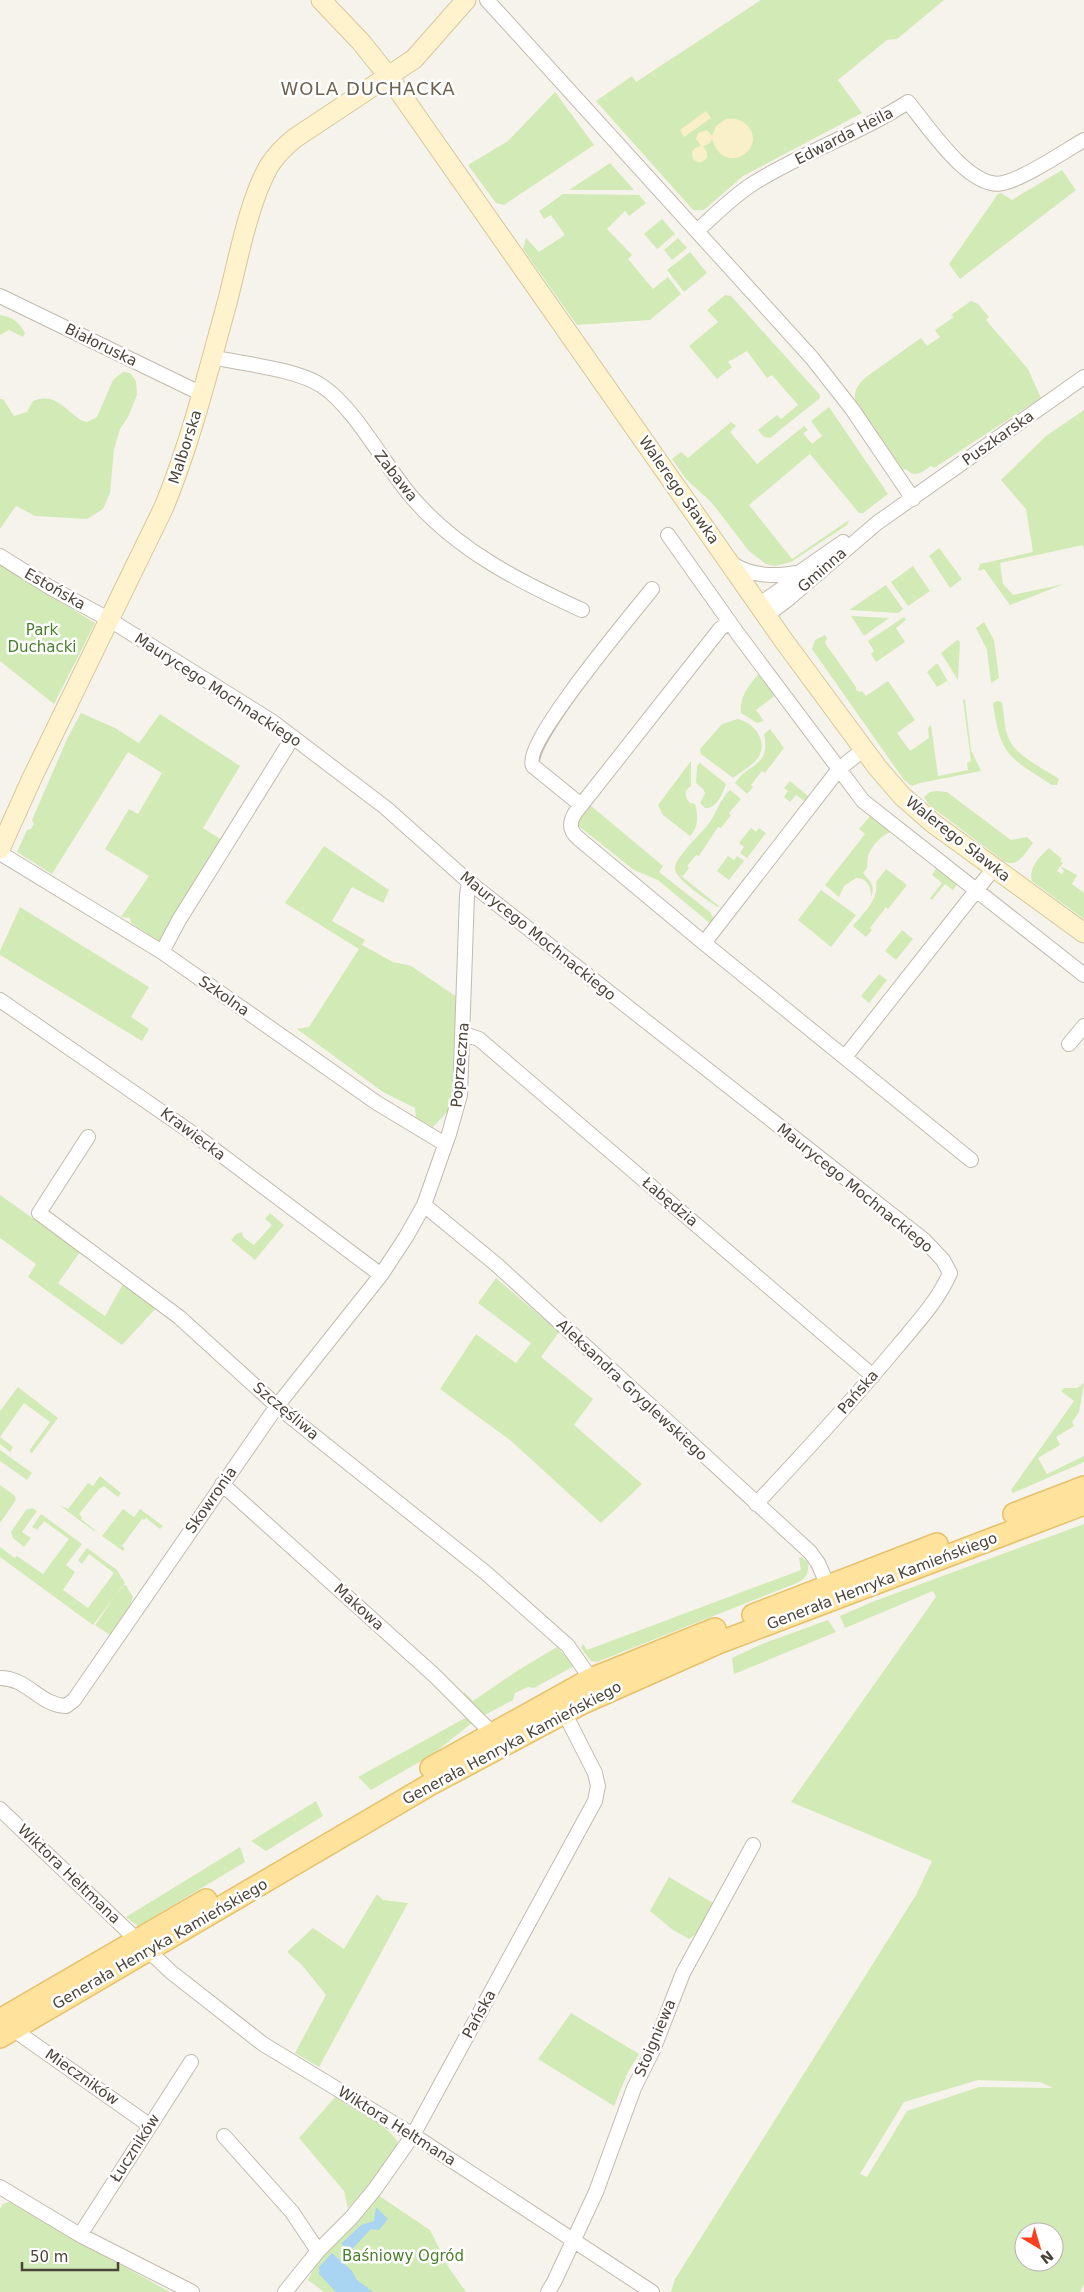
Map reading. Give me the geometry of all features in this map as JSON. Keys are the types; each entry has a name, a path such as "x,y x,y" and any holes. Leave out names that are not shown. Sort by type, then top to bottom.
{"main road":[{"name":"Generała Henryka Kamieńskiego","path":"5,2029 492,1733 591,1679 1084,1488"},
{"name":"Generała Henryka Kamieńskiego","path":"143,1946 431,1784 564,1712 630,1680 718,1643 1084,1504"}],"street":[{"name":"Walerego Sławka","path":"321,0 360,42 388,78 727,560 863,750 890,784 915,808 1084,933"},
{"name":"Malborska","path":"0,851 32,778 164,507 182,464 258,190 269,166 278,153 295,138 388,78 425,48 466,0"},
{"path":"487,0 698,230 829,377 913,499"},
{"name":"Edwarda Heila","path":"698,230 728,202 754,183 885,116 908,102 968,173 990,183 1001,184 1016,178 1084,140"},
{"name":"Białoruska","path":"0,296 202,394"},
{"name":"Zabawa","path":"212,357 300,375 322,386 344,407 414,500 457,540 515,578 582,610"},
{"name":"Puszkarska","path":"913,499 1084,378"},
{"name":"Gminna","path":"763,610 800,572 848,538 877,523 913,499"},
{"name":"Gminna","path":"763,610 793,596 877,523"},
{"path":"668,535 729,622 863,801 1084,975"},
{"name":"Estońska","path":"0,556 51,588 110,620"},
{"name":"Gminna","path":"727,560 752,574 771,576 800,572"},
{"path":"581,805 533,766 531,758 554,713 652,589"},
{"name":"Maurycego Mochnackiego","path":"110,620 273,722 386,808 469,882 924,1240 943,1260 950,1273"},
{"path":"729,622 720,629 581,805 570,823 575,835 704,943 971,1160"},
{"path":"162,952 179,920 293,737"},
{"path":"704,943 839,769 863,750"},
{"name":"Szkolna","path":"0,851 162,952 377,1103 445,1144"},
{"path":"845,1057 994,868"},
{"name":"Poprzeczna","path":"406,1237 424,1205 452,1125 460,1095 469,882"},
{"name":"Krawiecka","path":"0,1000 195,1134 381,1275"},
{"path":"1069,1044 1084,1026"},
{"name":"Łabędzia","path":"464,1034 478,1039 873,1376"},
{"name":"Szczęśliwa","path":"88,1137 39,1213 180,1318 277,1406 486,1573 568,1646 591,1679"},
{"name":"Aleksandra Gryglewskiego","path":"424,1205 497,1265 810,1552 818,1562 828,1586"},
{"name":"Skowronia","path":"0,1678 18,1681 49,1703 66,1706 74,1700 277,1406 381,1275 406,1237"},
{"name":"Pańska","path":"756,1504 873,1376 943,1289 950,1273"},
{"name":"Makowa","path":"222,1484 434,1675 492,1733"},
{"name":"Pańska","path":"285,2292 318,2251 351,2218 413,2135 595,1801 598,1786 595,1773 564,1712"},
{"name":"Wiktora Heltmana","path":"0,1809 171,1972 263,2044 413,2135 652,2292"},
{"name":"Stoigniewa","path":"548,2292 596,2192 634,2088 653,2050 682,1973 753,1845"},
{"name":"Mieczników","path":"5,2029 149,2125"},
{"name":"Łuczników","path":"80,2235 191,2062"},
{"path":"224,2136 292,2212 318,2251"},
{"path":"1,2190 80,2235 192,2292"}],"green space":[{"path":"761,0 944,0 897,39 887,40 838,80 862,113 743,176 704,210 693,210 596,101 632,76 636,82"},
{"path":"555,92 594,145 504,205 496,203 468,165 508,141"},
{"path":"610,163 634,190 569,190"},
{"path":"1062,170 1076,190 960,279 949,264 998,194 1001,193 1012,200"},
{"path":"563,194 639,195 646,203 629,216 625,211 607,229 632,255 628,259 653,289 668,277 681,294 650,320 577,325 523,249 526,238 539,252 565,235 551,215 544,219 539,211"},
{"path":"662,219 675,234 657,249 644,234"},
{"path":"678,238 687,248 672,260 664,250"},
{"path":"690,252 707,273 684,292 667,270"},
{"path":"725,295 731,296 820,395 820,398 770,438 764,437 758,430 777,415 781,419 798,405 772,375 767,378 747,351 728,362 732,367 717,379 689,346 718,322 707,310"},
{"path":"971,301 978,304 989,317 986,320 1028,369 1041,398 934,468 931,466 919,473 912,474 906,469 903,470 855,401 856,390 866,377 921,338 927,346 940,337 935,330 954,317 951,315"},
{"path":"0,315 9,317 18,323 25,333 23,337 9,330 0,335"},
{"path":"123,372 130,373 136,381 137,395 128,417 120,429 114,449 110,493 103,509 87,519 35,516 16,506 0,529 0,399 3,399 14,416 27,412 33,401 50,399 57,401 74,415 87,422 97,417 113,380"},
{"path":"829,407 888,494 863,513 859,513 810,454 749,505 792,559 849,520 847,525 791,562 775,566 766,564 749,551 712,503 686,479 672,459 681,452 688,458 731,422 736,426 730,432 757,464 804,426 808,430 803,433 812,444 822,436 811,421"},
{"path":"1084,410 1084,551 1083,545 1000,563 1003,584 1013,595 1064,584 1010,605 984,569 978,571 980,564 1033,552 1026,509 1001,480 1046,436"},
{"path":"939,548 962,579 950,588 929,556"},
{"name":"Park Duchacki","path":"0,565 95,623 54,704 0,661"},
{"path":"913,566 930,591 908,606 891,582"},
{"path":"886,585 903,609 898,613 849,610"},
{"path":"851,616 889,618 864,636"},
{"path":"904,617 906,620 896,628 905,642 876,662 871,654 874,651 868,641"},
{"path":"984,622 994,640 999,678 991,683 987,650 976,628"},
{"path":"825,635 827,638 825,643 856,687 856,690 862,691 866,696 888,681 915,720 897,733 910,751 929,738 928,728 931,725 938,776 968,770 967,763 971,761 963,700 965,699 971,750 981,771 912,786 904,780 812,649 815,640"},
{"path":"957,640 960,642 958,680 941,653"},
{"path":"938,664 952,689 947,681 937,687 927,672"},
{"path":"760,672 777,694 756,710 764,721 757,723 741,713 741,707 743,696"},
{"path":"996,701 1002,702 1008,737 1012,744 1023,756 1059,779 1057,785 1052,785 1037,776 1009,754 1004,746 996,722 993,704"},
{"path":"81,713 115,728 139,743 160,714 240,766 203,828 222,840 160,942 131,923 130,918 121,917 149,876 105,849 129,809 138,814 162,773 128,752 52,874 17,852 27,830 31,829 34,824 32,820 68,737"},
{"path":"738,719 749,724 754,729 761,739 762,745 761,752 756,761 733,778 701,754 700,749 722,724"},
{"path":"770,729 784,748 765,773 762,771 751,785 753,787 747,794 735,783 761,759 765,745 764,734"},
{"path":"691,761 691,786 686,792 686,796 690,803 695,804 697,817 695,829 690,836 663,815 658,805"},
{"path":"700,763 726,784 716,803 709,808 705,808 700,803 705,793 696,783 697,766"},
{"path":"790,781 808,796 804,801 796,795 790,802 784,797 788,791 784,788"},
{"path":"730,790 741,799 729,813 731,815 721,828 718,827 699,856 696,855 687,866 689,868 683,876 680,875 720,907 718,907 686,884 675,869 679,859 707,826 723,798"},
{"path":"930,792 947,792 1011,840 1027,837 1033,843 1018,861 1014,863 1005,862 929,805 924,797"},
{"path":"590,805 663,866 659,872 710,912 713,917 712,925 658,880 634,870 576,824"},
{"path":"872,814 894,831 881,837 869,853 867,867 863,873 873,887 871,897 868,883 863,879 856,878 844,886 839,897 825,885 865,834 859,829"},
{"path":"751,828 756,832 759,828 766,833 747,858 740,853 744,847 739,843"},
{"path":"324,846 389,890 383,903 352,887 332,921 365,940 362,945 393,962 411,966 457,997 451,1103 449,1110 433,1127 416,1118 415,1108 383,1092 297,1029 309,1027 359,949 285,903"},
{"path":"1049,848 1062,859 1060,861 1063,863 1057,871 1062,874 1064,871 1062,867 1077,875 1072,884 1084,893 1084,919 1032,881 1033,867"},
{"path":"728,856 734,860 737,856 744,861 729,880 717,871"},
{"path":"938,865 959,882 953,890 945,884 932,900 930,898 942,883 932,875"},
{"path":"886,869 907,885 888,909 886,907 870,928 872,930 866,937 853,926 873,900 876,882"},
{"path":"821,890 856,915 831,947 798,920"},
{"path":"20,907 149,987 131,1017 149,1029 142,1041 0,955 0,951"},
{"path":"902,930 913,939 896,960 885,951"},
{"path":"879,974 887,980 869,1003 861,996"},
{"path":"0,1195 80,1252 58,1283 105,1316 123,1284 156,1308 122,1345 28,1277 36,1264 0,1238"},
{"path":"270,1213 284,1225 255,1260 231,1240 236,1234 242,1232 243,1237 254,1245 272,1225 265,1219"},
{"path":"496,1278 559,1332 541,1357 593,1399 574,1425 642,1484 601,1523 510,1440 440,1389 476,1334 516,1363 531,1343 478,1303"},
{"path":"1084,1383 1079,1412 1072,1422 1074,1426 1056,1437 1060,1445 1038,1458 1047,1474 1084,1456 1084,1462 1013,1493 1011,1490 1074,1401 1061,1391 1064,1388 1077,1388"},
{"path":"18,1387 58,1418 32,1453 29,1451 50,1422 24,1403 0,1437 0,1411"},
{"path":"0,1437 13,1447 10,1452 0,1444"},
{"path":"0,1450 32,1473 27,1480 0,1461"},
{"path":"100,1476 121,1493 118,1497 104,1486 100,1488 79,1514 82,1517 81,1519 94,1531 59,1505 68,1509 88,1483 93,1486"},
{"path":"0,1485 14,1495 16,1500 0,1523"},
{"path":"32,1508 37,1511 22,1532 31,1538 24,1547 13,1538 11,1532 26,1510"},
{"path":"123,1509 134,1517 140,1509 163,1526 160,1529 146,1518 142,1519 122,1546 125,1549 123,1551 102,1536"},
{"path":"41,1514 82,1544 66,1565 75,1572 63,1590 88,1608 114,1573 89,1554 82,1564 78,1560 87,1548 117,1570 125,1583 93,1625 0,1557 0,1547 43,1574 69,1539 44,1521 37,1530 32,1527"},
{"path":"1084,1524 1084,2284 1080,2292 671,2292 675,2279 916,1895 932,1861 791,1802 936,1597 933,1591 845,1628 840,1616 872,1602","holes":["978,2080 1040,2082 1053,2088 979,2087 907,2111 867,2177 860,2174 904,2102"]},
{"path":"802,1557 808,1563 808,1570 805,1577 797,1583 597,1662 591,1661 581,1648 583,1644 587,1650 801,1570 799,1558"},
{"path":"126,1585 133,1597 130,1606 110,1635 95,1625 122,1586"},
{"path":"828,1620 836,1632 734,1674 732,1658 762,1644"},
{"path":"557,1647 574,1666 534,1688 528,1687 515,1693 513,1700 483,1716 463,1695 464,1692 473,1701 520,1669"},
{"path":"467,1717 473,1722 433,1754 371,1790 358,1777"},
{"path":"316,1801 323,1816 266,1851 251,1841"},
{"path":"240,1847 245,1862 138,1926 126,1917"},
{"path":"669,1877 713,1903 696,1934 689,1939 673,1930 650,1911"},
{"path":"377,1894 383,1900 408,1903 319,2067 295,2053 326,1995 302,1965 287,1952 313,1928 344,1949"},
{"path":"571,2013 639,2054 628,2072 614,2106 538,2059"},
{"path":"336,2096 377,2122 392,2134 398,2142 376,2177 348,2208 344,2191 299,2138"},
{"name":"Baśniowy Ogród","path":"378,2195 430,2230 449,2268 466,2292 324,2292 308,2280 317,2263"},
{"path":"12,2201 92,2249 170,2292 0,2292 0,2209 3,2204"}],"sand":[{"path":"706,111 711,118 684,137 680,130"},
{"path":"726,119 737,119 747,125 752,134 752,143 749,150 742,156 726,157 718,151 712,139 709,144 703,146 707,152 707,158 702,162 693,159 692,152 695,148 701,146 696,139 698,133 707,130 712,136 716,126"}],"water":[{"path":"376,2207 388,2219 379,2230 371,2229 351,2250 341,2244 361,2225 374,2221"},
{"path":"332,2253 352,2271 357,2280 373,2292 336,2292 319,2274 319,2267"}],"district":[{"name":"WOLA DUCHACKA","path":"368,89"}]}
